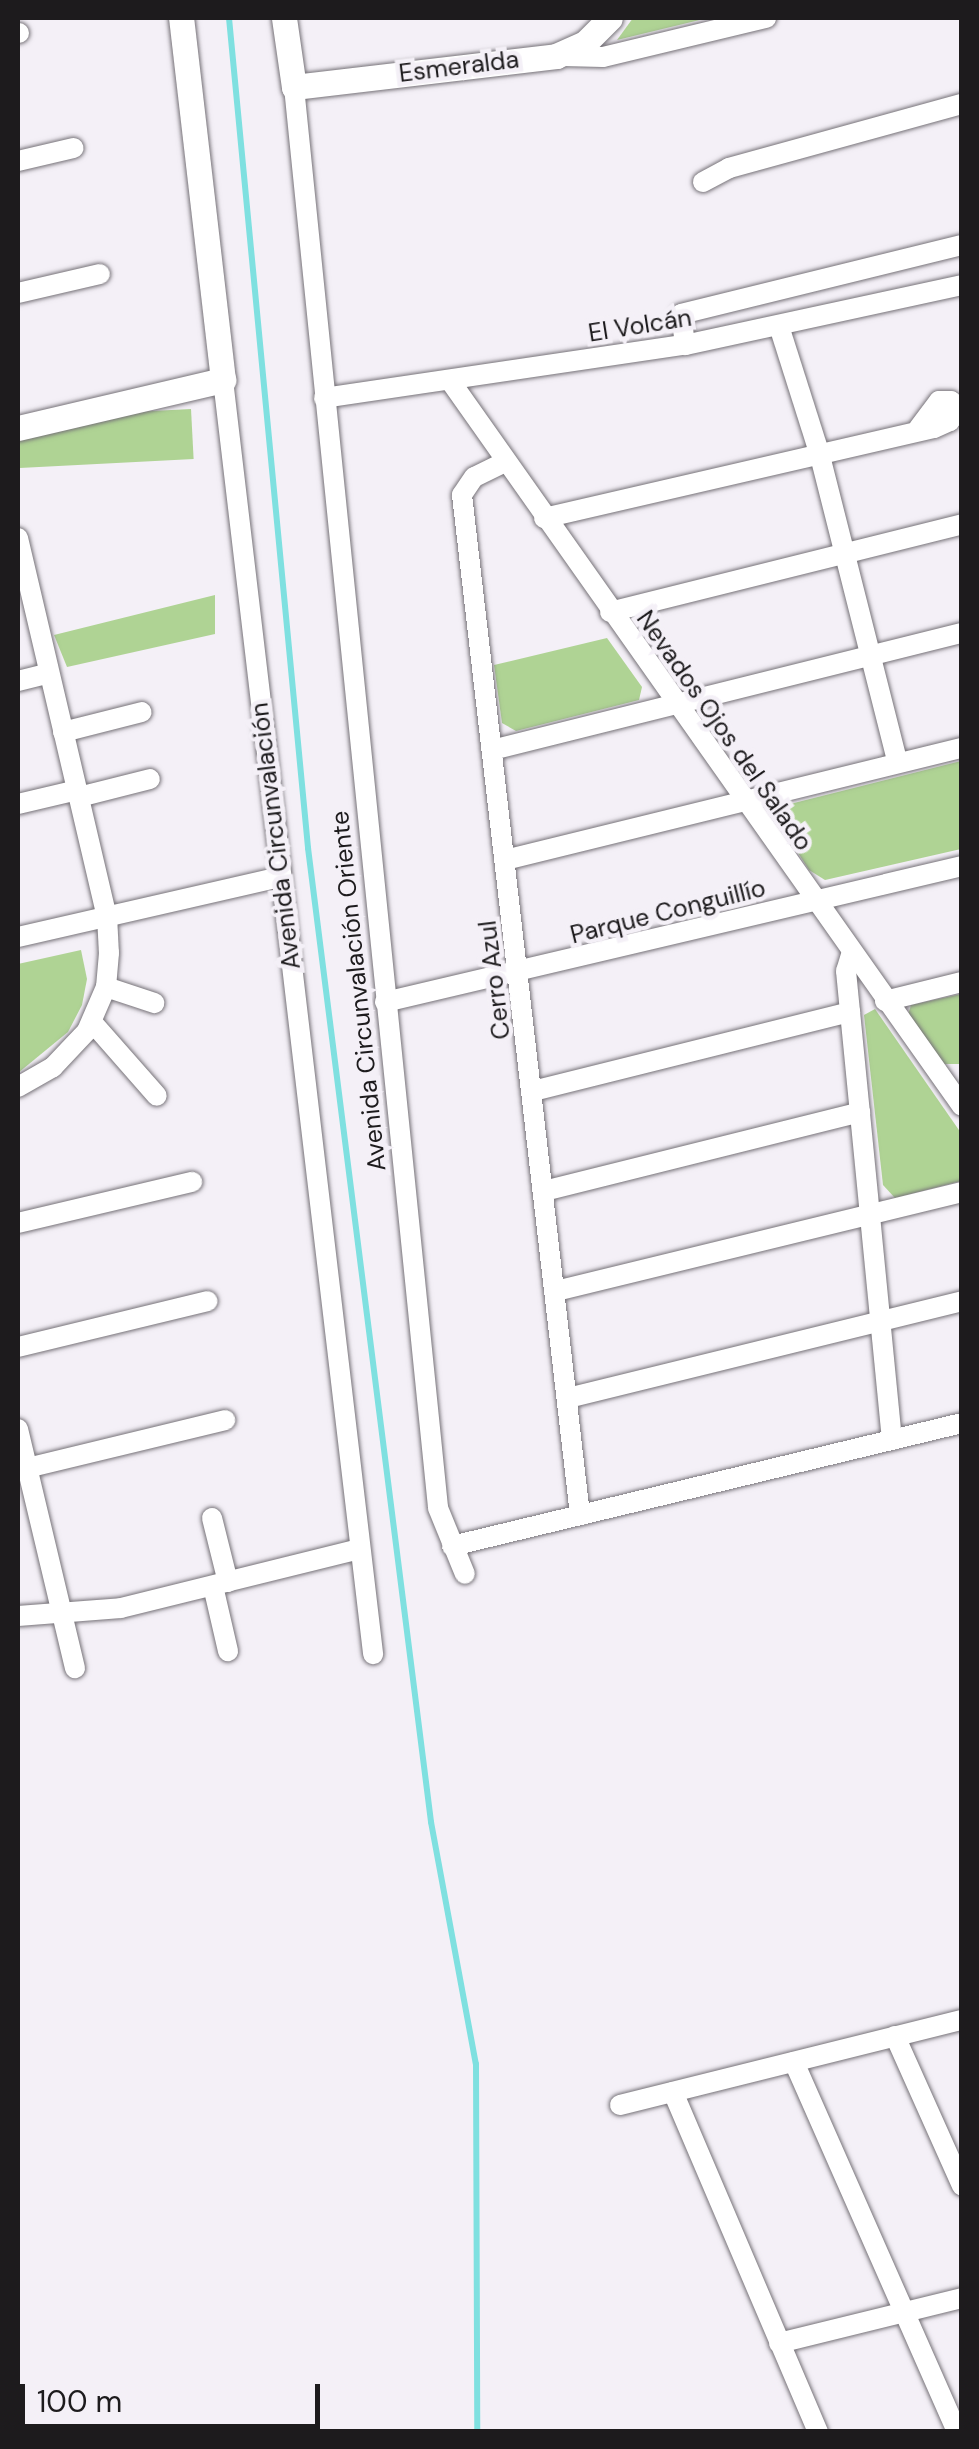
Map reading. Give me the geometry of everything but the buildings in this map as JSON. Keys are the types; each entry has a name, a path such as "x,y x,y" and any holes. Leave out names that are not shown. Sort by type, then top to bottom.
{"street":[{"name":"Avenida Circunvalación","path":"181,18 373,1654"},
{"path":"284,18 324,398"},
{"name":"Esmeralda","path":"294,87 556,56 584,42 610,18"},
{"path":"556,56 602,57 766,18"},
{"path":"702,182 729,168 962,104"},
{"path":"18,161 74,148"},
{"name":"El Volcán","path":"685,345 680,314 962,245"},
{"path":"18,293 100,274"},
{"name":"El Volcán","path":"324,398 685,345 962,285"},
{"path":"779,326 819,452 898,761"},
{"path":"18,428 223,380"},
{"name":"Nevados Ojos del Salado","path":"451,382 885,1001 952,1077 962,1106"},
{"name":"Avenida Circunvalación Oriente","path":"324,398 438,1508 464,1574"},
{"path":"544,518 919,428"},
{"name":"Cerro Azul","path":"505,462 474,478 462,495 580,1516"},
{"path":"610,612 962,524"},
{"path":"18,1087 53,1067 92,1022 106,987 107,916 19,552"},
{"path":"492,750 962,633"},
{"path":"18,680 50,673"},
{"path":"63,732 142,712"},
{"path":"505,860 962,748"},
{"path":"18,804 150,779"},
{"name":"Parque Conguillío","path":"385,1002 519,974 962,866"},
{"path":"18,937 281,877"},
{"path":"852,955 846,971 892,1440"},
{"path":"885,1001 962,982"},
{"path":"106,987 154,1004"},
{"path":"533,1091 850,1012"},
{"path":"92,1022 157,1096"},
{"path":"544,1191 860,1112"},
{"path":"18,1223 192,1182"},
{"path":"556,1292 962,1192"},
{"path":"18,1347 208,1302"},
{"path":"568,1398 962,1302"},
{"path":"27,1468 225,1420"},
{"path":"452,1546 962,1423"},
{"path":"18,1429 74,1668"},
{"path":"212,1518 228,1650"},
{"path":"18,1616 62,1616 220,1584 360,1549"},
{"path":"620,2105 962,2020"},
{"path":"895,2036 962,2186"},
{"path":"794,2062 957,2432"},
{"path":"673,2092 818,2432"},
{"path":"780,2342 962,2298"}],"green space":[{"path":"633,18 708,18 617,40"},
{"path":"191,409 194,459 18,468 18,418"},
{"path":"215,595 215,634 67,667 54,635"},
{"path":"607,638 642,687 639,700 516,731 502,723 494,665"},
{"path":"961,761 961,849 825,880 809,870 777,820 790,804"},
{"path":"81,950 87,979 82,1005 68,1032 18,1073 18,964"},
{"path":"961,994 961,1064 942,1064 908,1015 911,1005"},
{"path":"875,1009 961,1133 961,1181 895,1198 883,1185 864,1015"}],"waterway":[{"path":"229,18 308,848 431,1822 476,2064 477,2432"}]}
